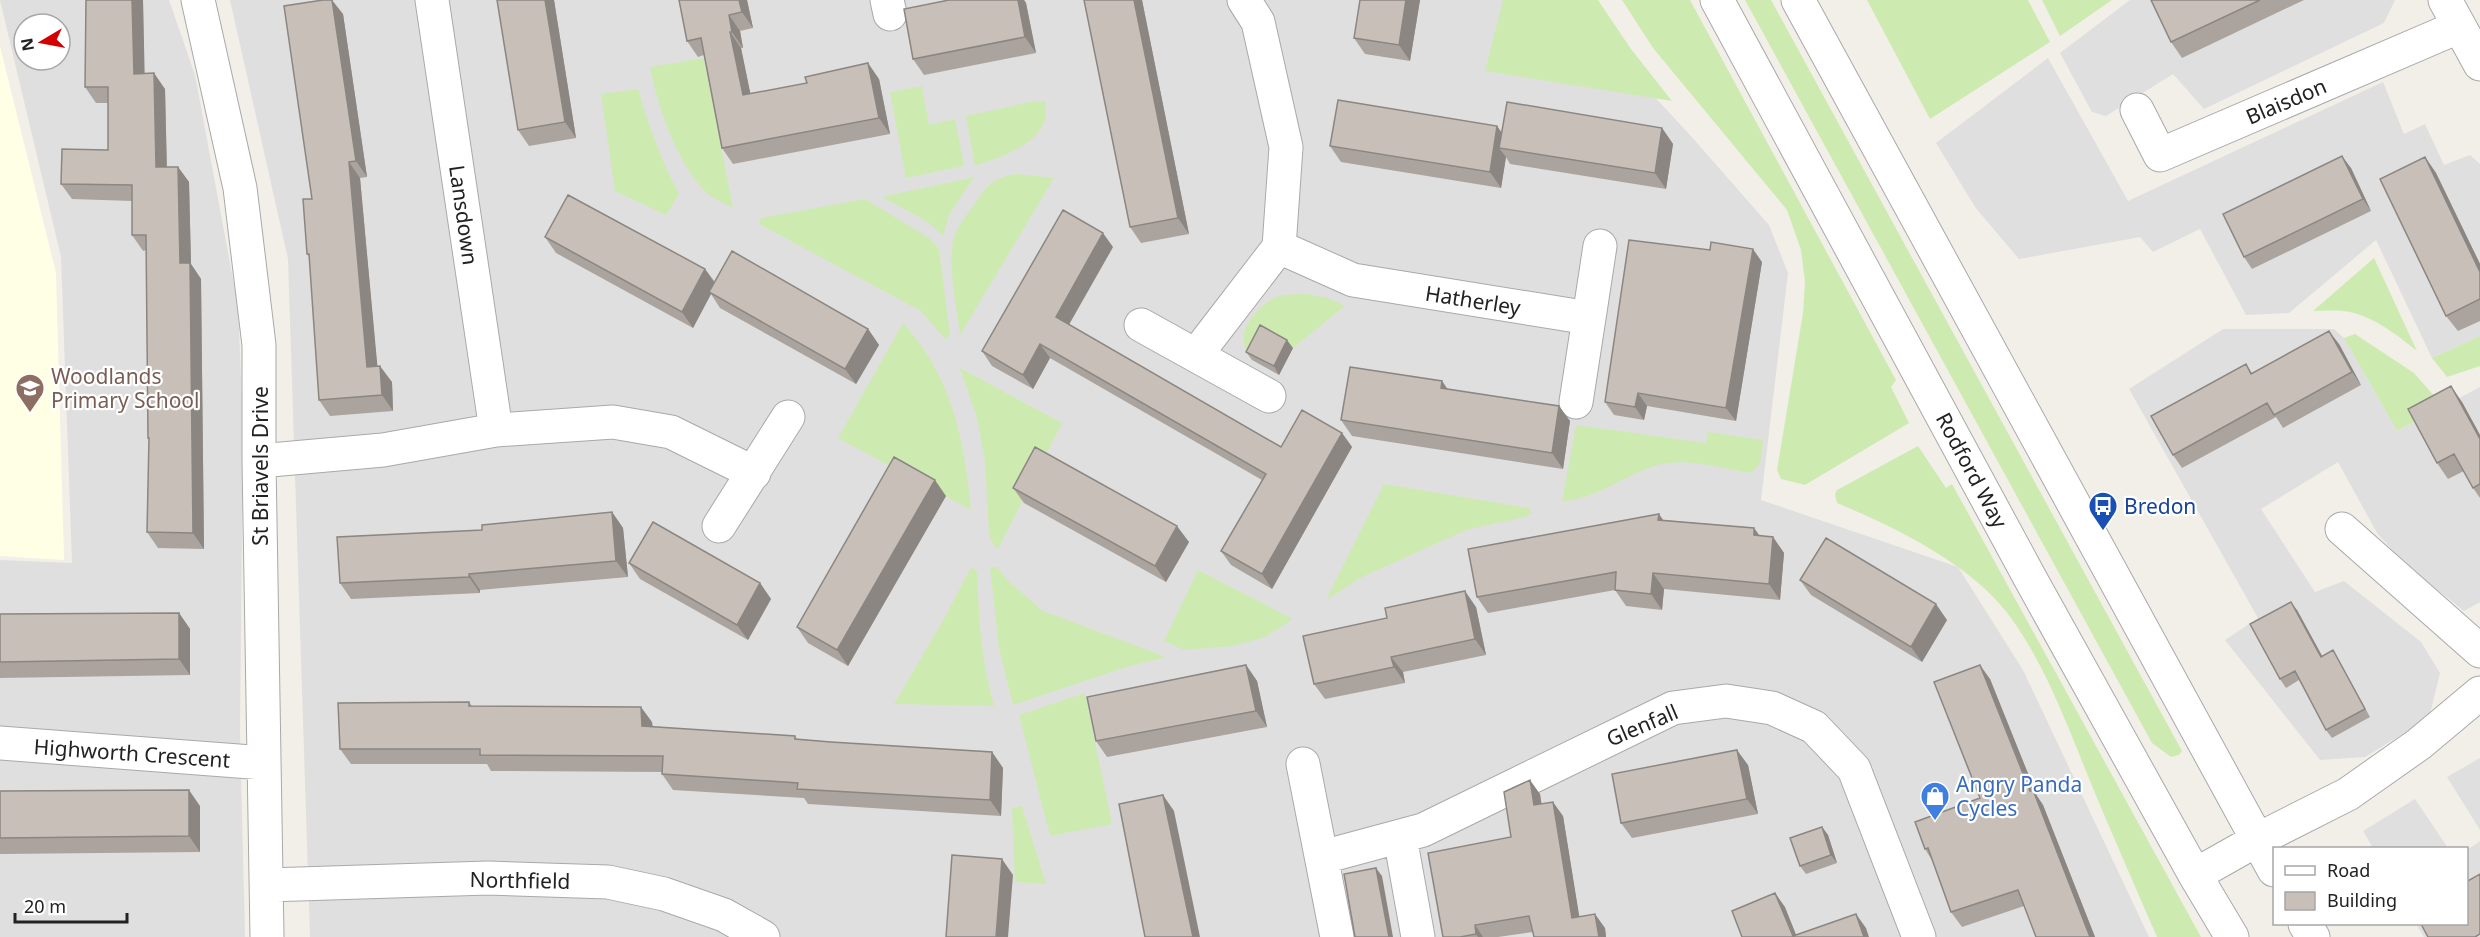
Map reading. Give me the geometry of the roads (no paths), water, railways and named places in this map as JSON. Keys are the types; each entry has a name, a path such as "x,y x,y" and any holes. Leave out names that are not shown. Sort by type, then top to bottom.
{"street":[{"name":"St Briavels Drive","path":"198,0 240,188 259,345 267,937"},
{"name":"Lansdown","path":"432,0 496,430"},
{"path":"1196,355 1279,248 1286,147 1258,22 1244,0"},
{"name":"Rodford Way","path":"1717,0 2030,578 2195,875 2232,937"},
{"path":"1798,0 2273,868"},
{"name":"Blaisdon","path":"2137,110 2160,155 2452,13 2480,64"},
{"path":"1576,402 1600,246"},
{"name":"Hatherley","path":"1279,248 1353,280 1589,318"},
{"path":"1142,325 1269,396"},
{"path":"719,526 788,417"},
{"path":"259,461 383,450 496,430 614,422 671,432 754,473"},
{"path":"2342,529 2480,651"},
{"path":"2195,875 2257,840 2348,794 2420,744 2480,693"},
{"name":"Glenfall","path":"1323,857 1423,830 1673,708 1726,701 1772,708 1814,727 1854,770 1919,937"},
{"name":"Highworth Crescent","path":"0,743 264,763"},
{"path":"1303,764 1337,937"},
{"path":"1400,837 1418,937"},
{"name":"Northfield","path":"267,885 488,878 608,882 664,894 714,912 763,937"}],"place":[{"name":"Woodlands Primary School","path":"30,414"},
{"name":"Bredon","path":"2103,532"},
{"name":"Angry Panda Cycles","path":"1935,822"}]}
